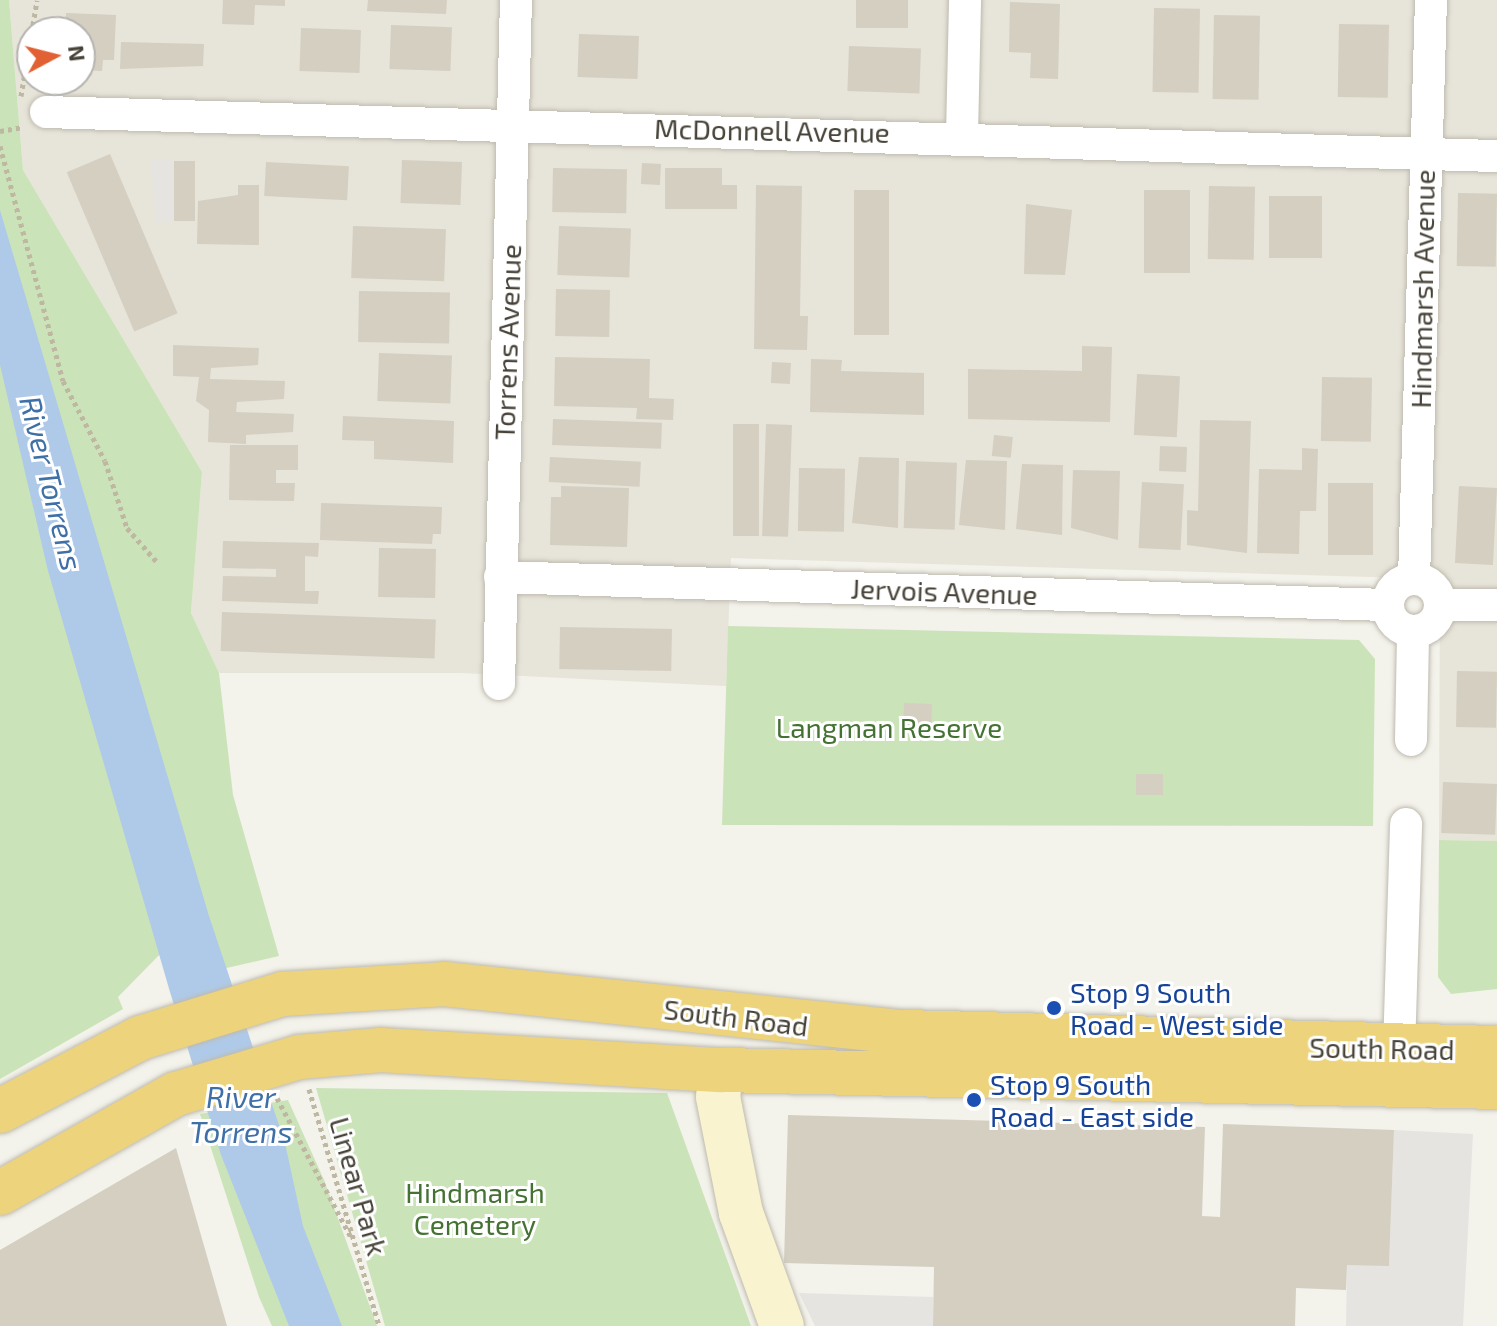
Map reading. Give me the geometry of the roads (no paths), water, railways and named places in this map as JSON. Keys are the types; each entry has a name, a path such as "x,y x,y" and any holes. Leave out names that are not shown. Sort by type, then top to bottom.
{"highway":[{"name":"South Road","path":"0,1111 140,1038 282,994 444,984 904,1032 1399,1050 1497,1048"},
{"name":"South Road","path":"0,1193 176,1094 286,1073 483,1052 721,1070 1477,1088"}],"main road":[{"path":"721,1070 718,1097 741,1213 782,1326"}],"street":[{"name":"Torrens Avenue","path":"499,684 516,0"},
{"path":"962,135 965,0"},
{"name":"Hindmarsh Avenue","path":"1414,579 1431,0"},
{"name":"McDonnell Avenue","path":"27,114 962,135 1497,156"},
{"name":"Jervois Avenue","path":"500,577 1387,605"},
{"path":"1414,579 1429,584 1440,605 1435,620 1413,631 1398,626 1387,605 1396,586 1414,579"},
{"path":"1440,605 1497,605"},
{"path":"1411,740 1413,631"},
{"path":"1399,1050 1406,824"}],"water":[{"name":"River Torrens","path":"0,210 209,916 285,1143 303,1226 342,1326 289,1326 221,1155 170,992 48,571 0,365"}],"place":[{"name":"Stop 9 South Road - West side","path":"1054,1008"},
{"name":"Stop 9 South Road - East side","path":"974,1100"}],"park label":[{"name":"Langman Reserve","path":"889,727"},
{"name":"Hindmarsh Cemetery","path":"475,1208"}]}
